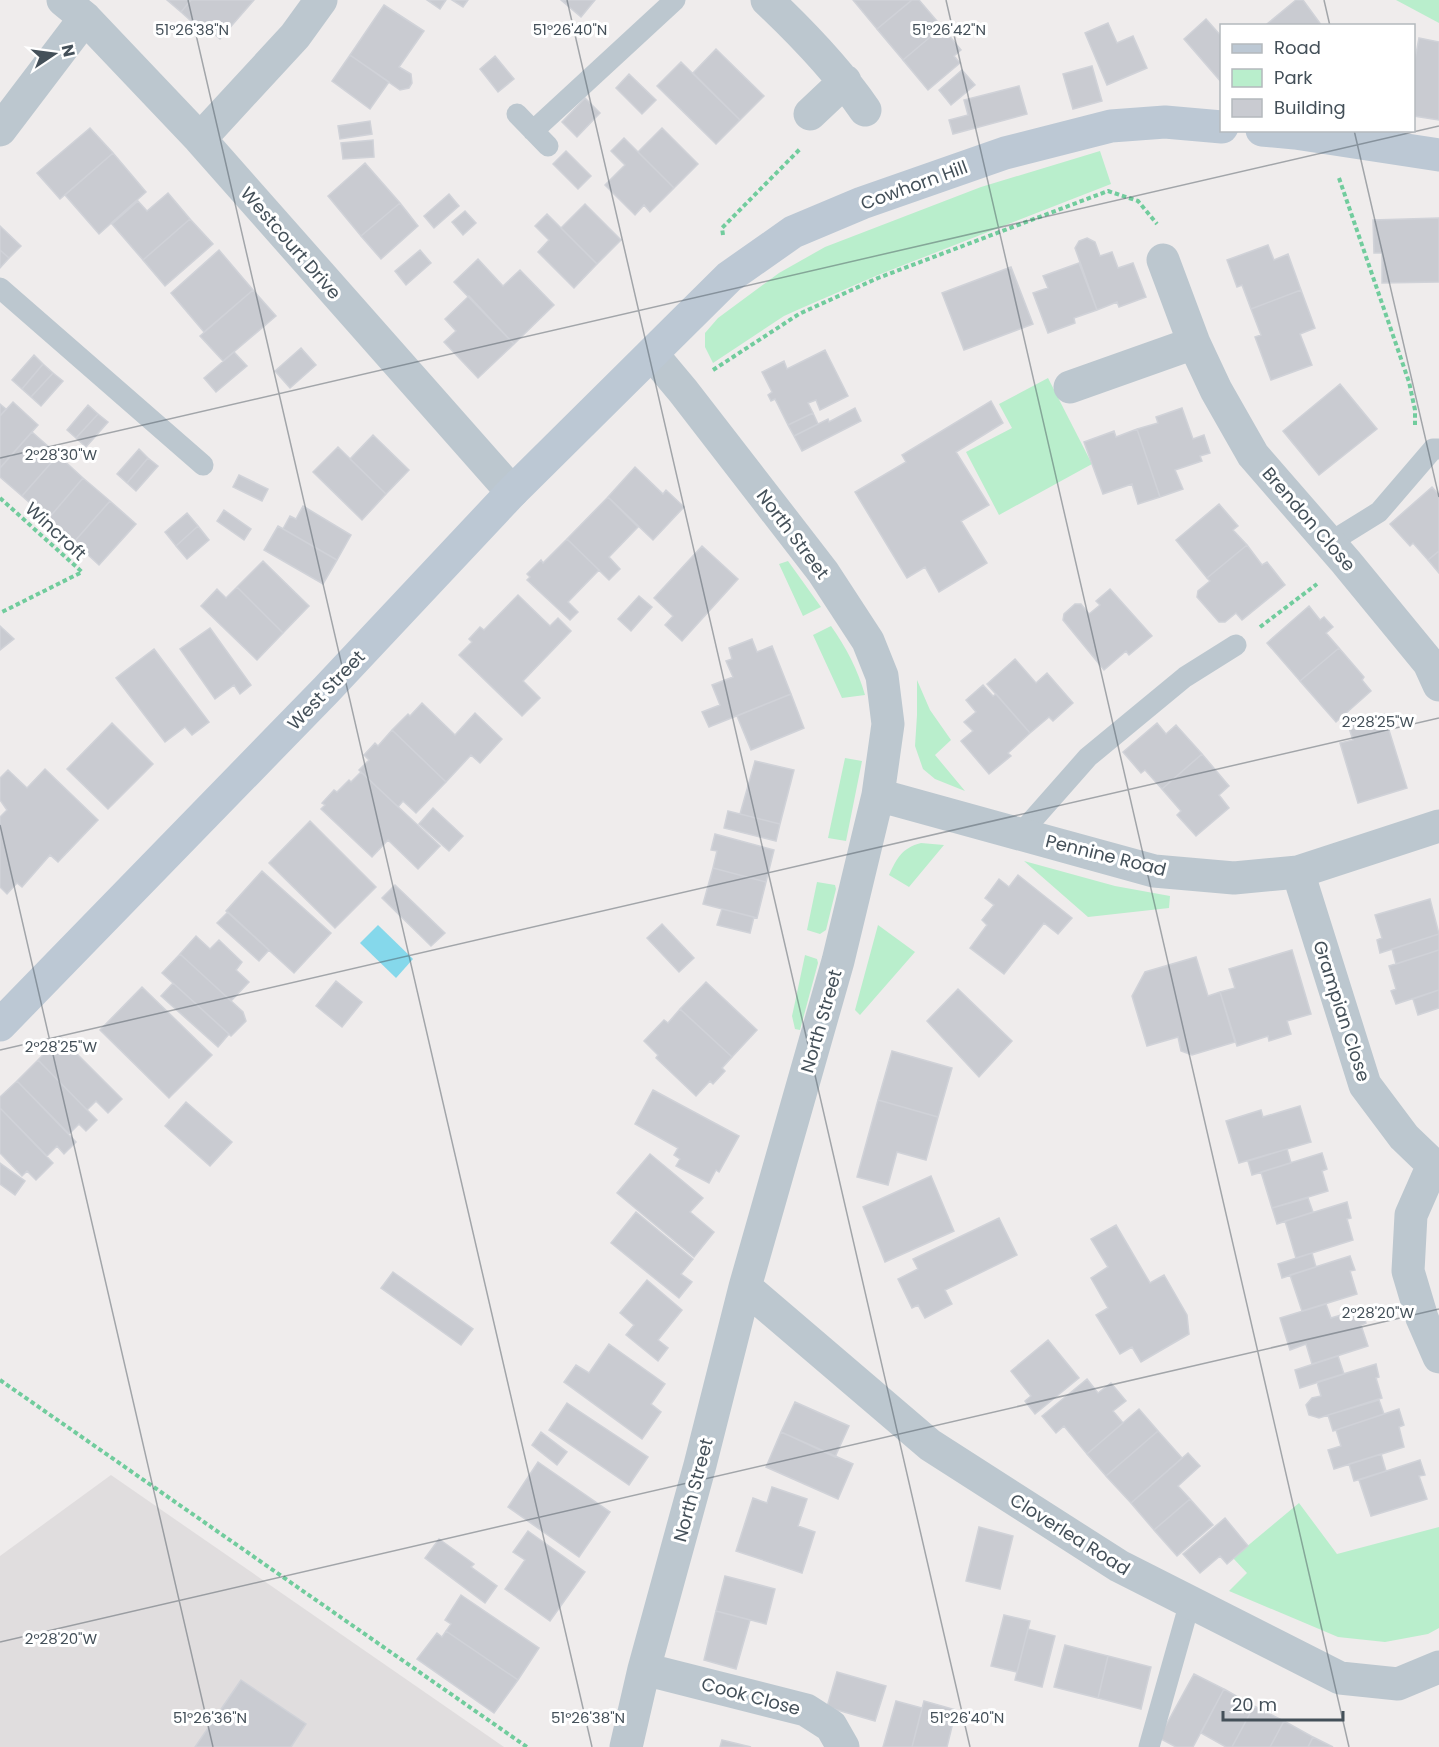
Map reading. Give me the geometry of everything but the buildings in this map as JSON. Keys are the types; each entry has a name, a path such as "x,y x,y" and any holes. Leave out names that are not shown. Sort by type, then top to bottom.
{"street":[{"path":"200,139 295,36 321,0"},
{"path":"767,0 804,35 845,81 865,110"},
{"path":"0,130 74,9"},
{"name":"Westcourt Drive","path":"74,9 200,139 512,492"},
{"path":"815,109 845,81"},
{"name":"Cowhorn Hill","path":"652,354 729,278 793,232 862,203 1005,153 1111,126 1165,122 1220,127"},
{"path":"1278,132 1439,155"},
{"name":"Brendon Close","path":"1162,260 1194,343 1216,390 1253,455 1429,663 1439,685"},
{"path":"1070,387 1194,343"},
{"name":"West Street","path":"0,1025 326,690 512,492 652,354"},
{"name":"North Street","path":"626,1747 644,1669 700,1465 745,1287 838,961 878,795 888,724 882,676 868,641 823,572 652,354"},
{"name":"Pennine Road","path":"878,795 1154,871 1233,878 1298,872 1439,826"},
{"name":"Grampian Close","path":"1298,872 1365,1085 1404,1137 1436,1165 1411,1215 1408,1271 1422,1318 1439,1357"},
{"name":"Cloverlea Road","path":"745,1287 930,1445 1119,1566 1340,1677 1398,1684 1438,1667"},
{"name":"Cook Close","path":"644,1669 806,1710 831,1726 843,1747"}],"lane":[{"path":"517,114 541,139 675,0"},
{"path":"0,288 203,465"},
{"path":"1338,553 1379,512 1433,449 1439,449"},
{"path":"1021,833 1088,757 1185,677 1236,645"},
{"path":"1149,1747 1190,1602"}],"path":[{"path":"729,278 722,228 818,130 815,109"},
{"path":"1324,138 1410,382 1415,410 1414,472"},
{"path":"683,391 799,314 878,278 1108,191 1138,201 1159,226 1162,260"},
{"name":"Wincroft","path":"0,498 82,572 0,614"},
{"path":"1236,645 1338,553"},
{"path":"0,1380 527,1747"}],"shaded area":[{"path":"111,1475 504,1747 0,1747 0,1556"}],"green space":[{"path":"1396,0 1439,0 1439,23"},
{"path":"1100,151 1111,184 878,275 804,307 784,316 713,363 705,347 705,333 718,318 779,273 825,247 981,187"},
{"path":"1048,378 1092,464 999,515 966,452 1012,428 999,404"},
{"path":"788,561 821,607 803,616 779,564"},
{"path":"831,626 851,659 865,695 842,698 813,635"},
{"path":"917,680 930,710 951,740 935,755 965,791 935,779 923,769 915,746"},
{"path":"845,758 862,761 846,841 828,838"},
{"path":"921,843 944,845 909,887 889,875 901,855 909,848"},
{"path":"1024,861 1115,886 1170,896 1169,908 1088,917"},
{"path":"817,882 835,885 836,889 826,930 820,934 807,930"},
{"path":"878,925 915,952 860,1015 855,1010"},
{"path":"805,955 817,959 818,963 800,1030 795,1029 792,1016"},
{"path":"1299,1503 1337,1554 1439,1527 1439,1628 1428,1634 1385,1642 1338,1637 1229,1591 1247,1573 1233,1558"}],"water":[{"path":"378,925 413,959 396,978 360,943"}]}
